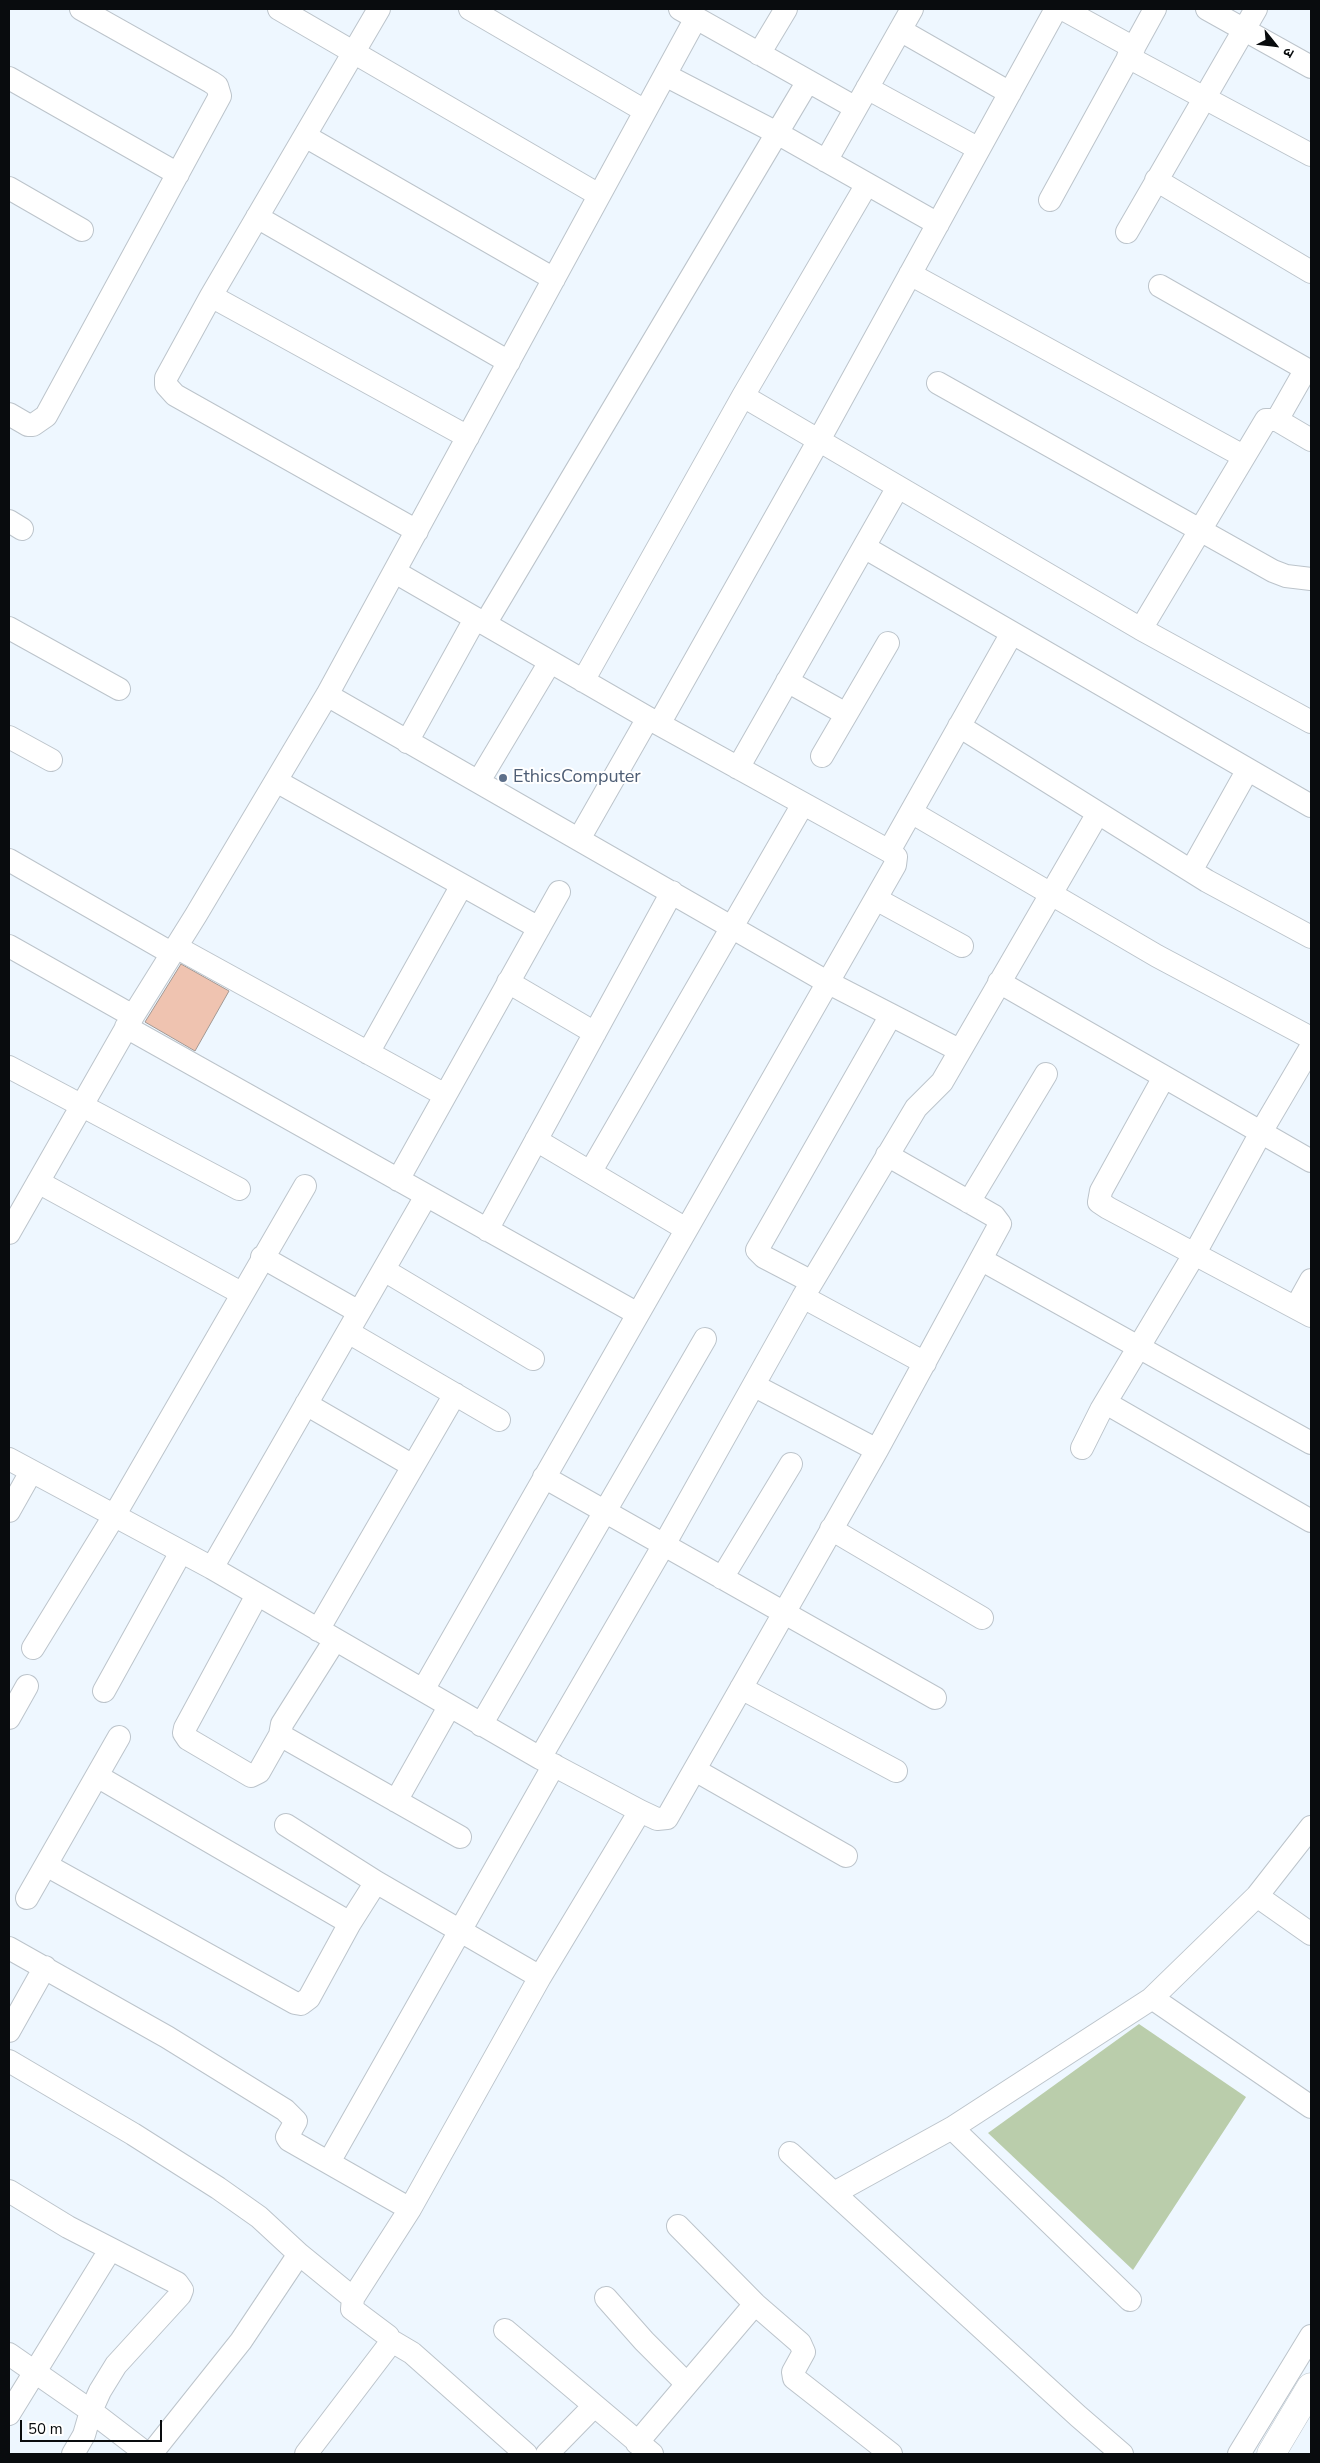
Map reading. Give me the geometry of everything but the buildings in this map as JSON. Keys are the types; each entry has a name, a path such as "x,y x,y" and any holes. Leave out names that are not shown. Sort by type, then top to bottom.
{"main road":[{"path":"1271,2454 1311,2388"}],"street":[{"path":"9,414 33,425 46,416 220,96 217,86 81,9"},
{"path":"279,9 600,196"},
{"path":"379,9 211,296 166,378 166,385 170,390 417,531"},
{"path":"470,9 645,111"},
{"path":"760,54 786,9"},
{"path":"826,161 912,9"},
{"path":"579,839 654,721 819,440 1056,9"},
{"path":"1063,9 1204,97 1311,155"},
{"path":"1050,200 1155,9"},
{"path":"1207,9 1311,67"},
{"path":"1127,232 1256,9"},
{"path":"9,1233 80,1105 327,695 665,74 688,13 856,108"},
{"path":"900,30 1010,93"},
{"path":"665,74 777,133 938,224"},
{"path":"9,78 178,174"},
{"path":"407,742 808,81"},
{"path":"867,88 979,149"},
{"path":"305,136 554,279"},
{"path":"1156,180 1311,272"},
{"path":"582,681 867,184"},
{"path":"10,193 82,230"},
{"path":"257,217 509,362"},
{"path":"910,274 1243,456"},
{"path":"1160,286 1309,371 1277,420"},
{"path":"211,296 468,437"},
{"path":"938,383 1273,571 1286,576 1311,579"},
{"path":"744,396 1141,629 1311,722"},
{"path":"1141,629 1266,420 1277,420 1311,440"},
{"path":"738,768 898,487"},
{"path":"864,547 1247,771 1311,806"},
{"path":"395,572 582,681 889,852 896,857 897,861 423,1690"},
{"path":"9,628 119,689"},
{"path":"889,852 1012,633"},
{"path":"822,756 888,643"},
{"path":"479,781 550,662"},
{"path":"787,681 846,714"},
{"path":"327,695 827,982 960,1050"},
{"path":"959,726 1191,871 1311,937"},
{"path":"9,737 51,760"},
{"path":"1191,871 1247,771"},
{"path":"276,781 539,928"},
{"path":"591,1171 803,804"},
{"path":"911,812 1157,956 1311,1038"},
{"path":"329,2162 460,1931 547,1761 664,1544 808,1290 916,1108 942,1082 1049,894 1098,813"},
{"path":"9,860 445,1095"},
{"path":"368,1053 462,885"},
{"path":"398,1180 559,892"},
{"path":"487,1230 672,892"},
{"path":"876,899 962,946"},
{"path":"9,946 130,1022 398,1180 638,1314"},
{"path":"508,982 596,1032"},
{"path":"999,982 1311,1161"},
{"path":"891,1015 757,1250 808,1290 925,1363"},
{"path":"1082,1448 1311,1047"},
{"path":"9,1067 239,1189"},
{"path":"969,1202 1046,1074"},
{"path":"1164,1077 1101,1191 1099,1202 1304,1312 1311,1280"},
{"path":"536,1140 686,1229"},
{"path":"9,1459 212,1568 481,1725 640,1811 657,1819 666,1818 877,1450 1000,1224 994,1216 887,1155"},
{"path":"38,1182 241,1293"},
{"path":"33,1648 114,1516 241,1293 305,1186"},
{"path":"212,1568 426,1196"},
{"path":"262,1257 359,1312"},
{"path":"982,1260 1311,1443"},
{"path":"384,1270 533,1359"},
{"path":"348,1332 499,1420"},
{"path":"481,1725 705,1339"},
{"path":"754,1386 877,1450"},
{"path":"257,1595 184,1733 188,1739 252,1776 259,1772 280,1735 282,1724 326,1635 413,1466 455,1394"},
{"path":"1106,1403 1311,1521"},
{"path":"306,1404 413,1466"},
{"path":"722,1578 791,1464"},
{"path":"9,1511 32,1472"},
{"path":"544,1477 935,1698"},
{"path":"831,1530 982,1618"},
{"path":"104,1691 181,1552"},
{"path":"9,1718 27,1686"},
{"path":"741,1688 896,1771"},
{"path":"396,1800 449,1707"},
{"path":"280,1735 460,1838"},
{"path":"27,1898 119,1737"},
{"path":"695,1770 846,1856"},
{"path":"97,1776 350,1923"},
{"path":"526,2454 412,2353 390,2340 386,2334 352,2309 353,2298 410,2208 540,1977 640,1811"},
{"path":"286,1825 376,1882 540,1977"},
{"path":"836,2192 952,2128 1152,1998 1257,1896 1311,1827"},
{"path":"46,1865 298,2004 306,2002 309,1998 350,1923 376,1882"},
{"path":"1257,1896 1311,1934"},
{"path":"9,1948 167,2037 285,2110 296,2121 288,2140 410,2208"},
{"path":"9,2031 45,1967"},
{"path":"1152,1998 1311,2107"},
{"path":"9,2061 133,2134 218,2188 254,2213 299,2254 353,2298"},
{"path":"952,2128 1130,2300"},
{"path":"790,2153 836,2192 1078,2416 1122,2454"},
{"path":"9,2191 110,2250 177,2283 182,2290 180,2295 116,2365 91,2411 86,2430 73,2454"},
{"path":"678,2226 755,2304 803,2347 803,2355 793,2372 794,2378 891,2454"},
{"path":"9,2414 110,2250"},
{"path":"151,2454 241,2340 299,2254"},
{"path":"606,2298 644,2341 686,2383"},
{"path":"505,2330 644,2448 686,2383 755,2304"},
{"path":"1240,2454 1311,2336"},
{"path":"306,2454 387,2348 390,2340"},
{"path":"9,2354 91,2411 147,2454"},
{"path":"547,2454 594,2406"}],"green space":[{"path":"1139,2024 1246,2097 1133,2270 988,2133"}],"place":[{"name":"EthicsComputer","path":"503,778"}]}
